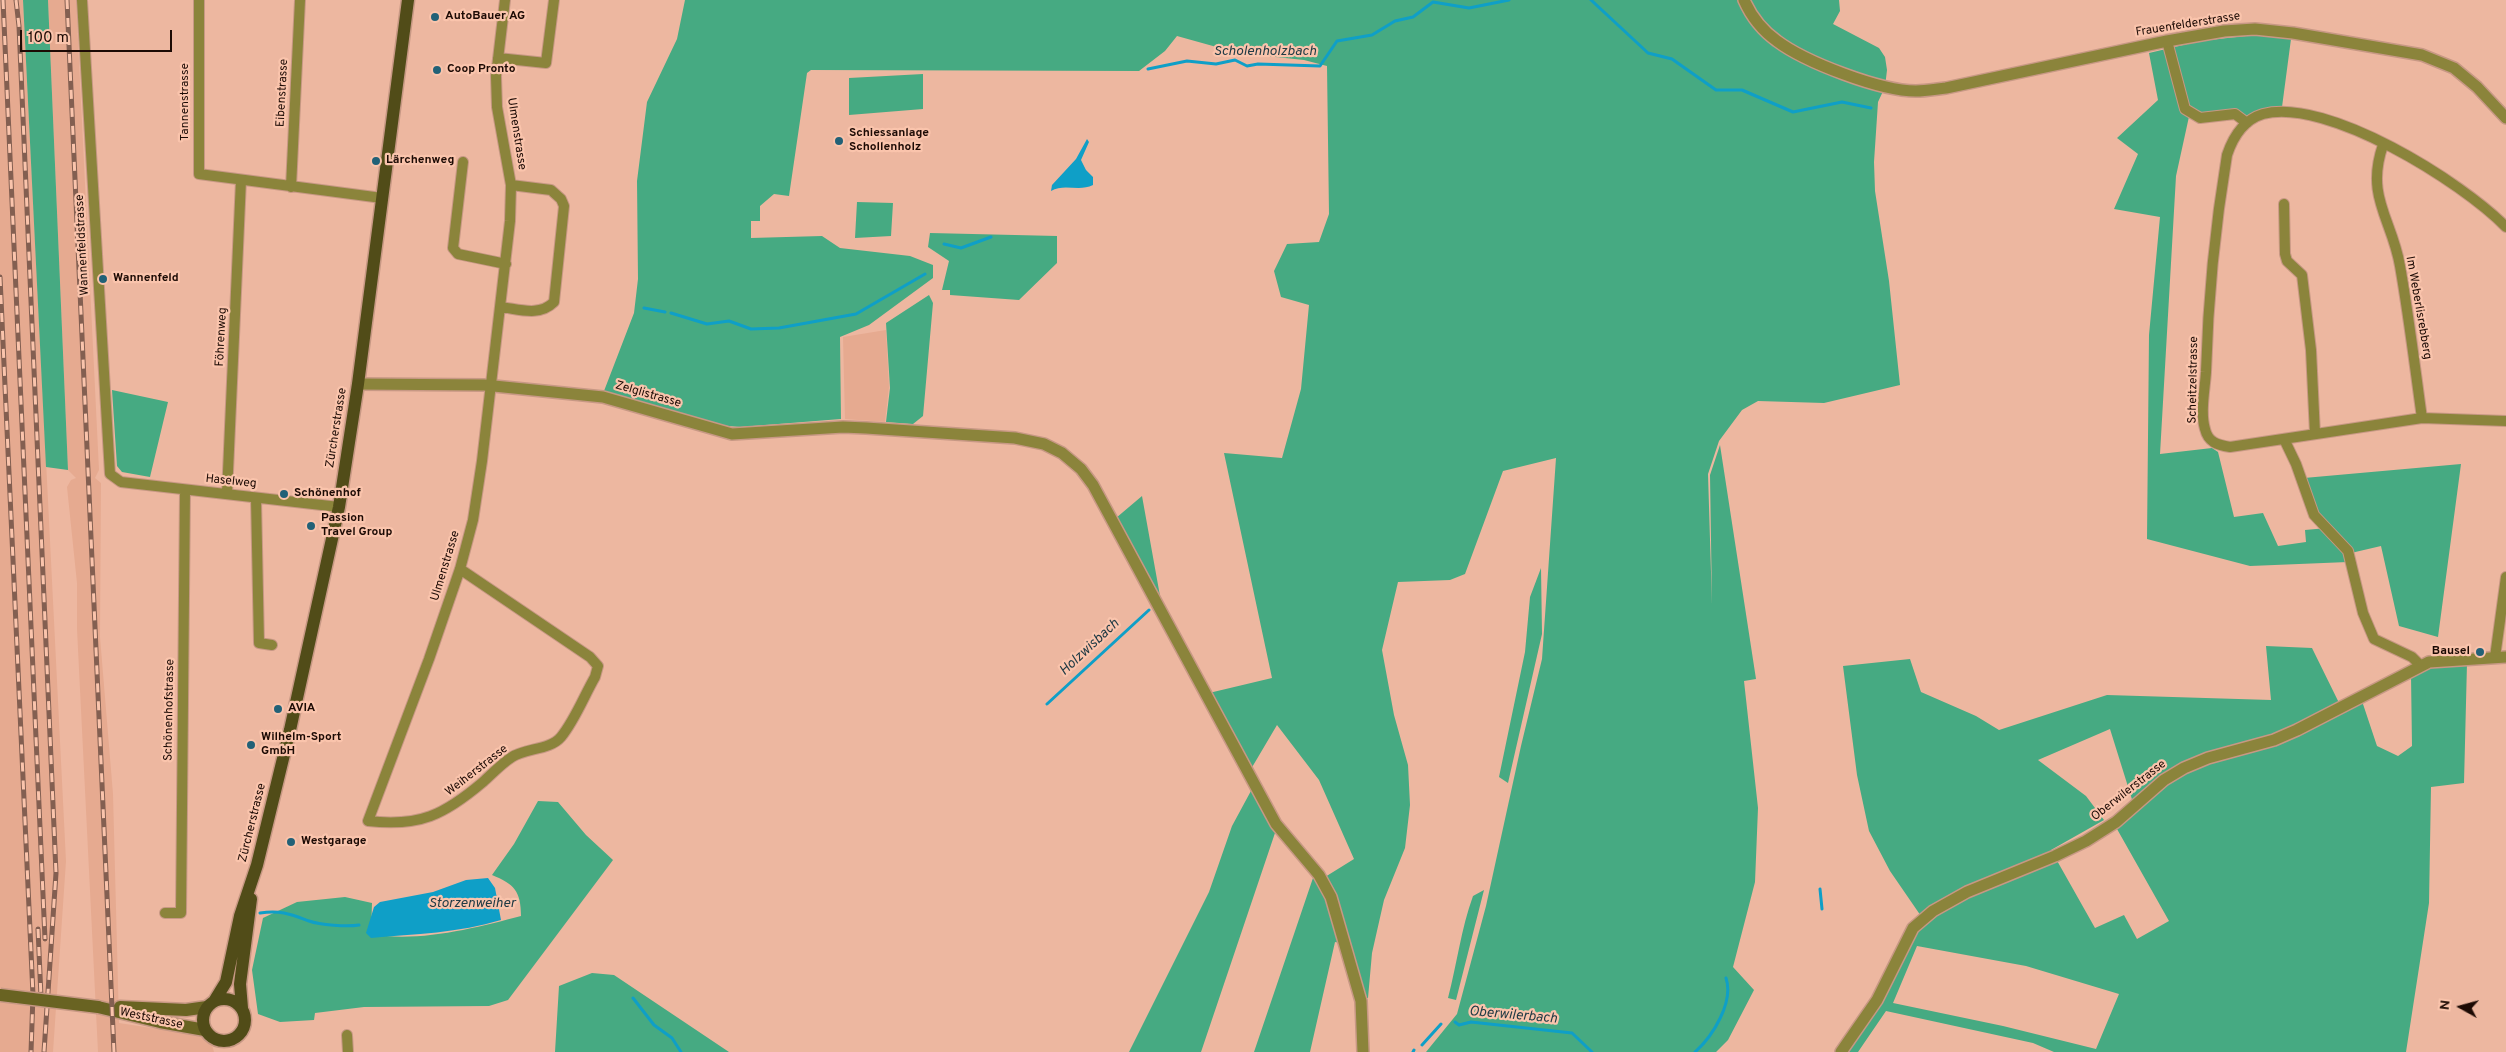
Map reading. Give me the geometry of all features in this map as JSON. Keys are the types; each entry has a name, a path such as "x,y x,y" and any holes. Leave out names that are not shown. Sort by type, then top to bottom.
{"main road":[{"name":"Zürcherstrasse","path":"211,1004 226,982 240,916 252,884 290,730 339,507 358,384 408,0"},
{"name":"Zürcherstrasse","path":"242,1008 240,984 252,884"},
{"name":"Weststrasse","path":"0,995 98,1007 186,1010 211,1004"},
{"path":"221,1052 214,1039 205,1030 203,1018 211,1004 233,1000 242,1008 246,1018 236,1052"},
{"name":"Weststrasse","path":"98,1007 160,1022 205,1030"},
{"path":"214,1039 228,1041 240,1034"}],"street":[{"name":"Wannenfeldstrasse","path":"82,0 109,470 112,477 121,482"},
{"name":"Tannenstrasse","path":"199,0 198,174 241,180"},
{"name":"Eibenstrasse","path":"291,187 300,0"},
{"name":"Ulmenstrasse","path":"368,821 460,569 473,520 506,264 511,185 497,107 496,76 505,0"},
{"path":"498,58 546,63 554,0"},
{"name":"Frauenfelderstrasse","path":"1744,0 1762,28 1778,42 1821,64 1885,87 1916,91 1946,88 2167,41 2224,31 2255,29 2293,32 2415,54 2454,68 2477,87 2506,118"},
{"path":"2167,41 2185,109 2200,118 2235,114 2247,123"},
{"name":"Scheitzelstrasse","path":"2284,439 2230,447 2217,445 2209,440 2204,429 2207,332 2222,183 2227,155 2232,141 2247,123 2263,114 2282,111 2319,117 2353,130 2439,174 2486,209 2506,227"},
{"name":"Im Weberlisrebberg","path":"2383,144 2377,162 2377,192 2400,264 2422,418"},
{"path":"464,162 453,248 458,254 506,264"},
{"path":"241,180 382,198"},
{"name":"Föhrenweg","path":"227,494 241,180"},
{"name":"Ulmenstrasse","path":"500,307 535,312 542,311 554,302 564,215 561,198 551,190 511,185"},
{"path":"2284,204 2285,254 2287,261 2302,275 2311,350 2315,434"},
{"name":"Zelglistrasse","path":"358,384 490,386 609,398 732,434 843,427 1015,438 1044,444 1062,453 1081,469 1093,485 1276,824 1319,875 1331,897 1361,1001 1363,1052"},
{"path":"2420,665 2412,657 2374,639 2363,613 2348,551 2314,515 2296,464 2284,439 2422,418 2506,421"},
{"name":"Haselweg","path":"121,482 339,507"},
{"name":"Schönenhofstrasse","path":"165,913 181,913 184,490"},
{"path":"256,498 259,643 272,645"},
{"name":"Weiherstrasse","path":"368,821 396,824 410,822 445,810 470,793 512,757 529,749 547,745 560,738 596,677 598,666 590,657 460,569"},
{"path":"2501,657 2506,577"},
{"name":"Oberwilerstrasse","path":"1841,1052 1877,1000 1913,928 1932,911 1967,892 2055,856 2086,841 2116,822 2164,780 2184,768 2208,758 2274,740 2297,730 2420,665 2436,661 2501,657"},
{"path":"347,1035 348,1052"}],"shaded area":[{"path":"0,0 23,0 66,861 53,1052 0,1052"},
{"path":"48,0 76,0 99,470 95,478 101,483 100,637 113,794 119,1023 192,1031 203,1036 212,1045 214,1052 98,1052 77,629 77,583 67,487 71,480 76,478 68,470"},
{"path":"886,330 889,387 885,422 845,419 843,337"}],"green space":[{"path":"23,0 48,0 68,470 46,467"},
{"path":"685,0 1839,0 1840,11 1833,24 1879,48 1885,57 1887,70 1885,87 1878,102 1874,162 1875,191 1889,281 1900,385 1824,403 1758,401 1742,410 1719,441 1708,474 1712,605 1710,475 1720,445 1756,679 1744,681 1758,808 1755,882 1733,967 1754,990 1728,1040 1716,1052 1426,1052 1457,1014 1486,906 1542,659 1556,458 1503,471 1465,574 1450,580 1398,582 1382,650 1394,715 1408,765 1410,805 1405,848 1384,900 1372,953 1368,998 1364,998 1325,877 1354,859 1319,780 1277,725 1251,769 1209,693 1272,678 1224,453 1282,458 1301,389 1309,305 1281,297 1274,271 1287,244 1319,242 1329,214 1327,66 1304,60 1238,53 1177,36 1165,51 1139,71 811,70 807,73 789,196 774,194 760,206 760,221 751,221 751,238 822,236 840,248 910,256 933,265 933,278 869,325 840,337 841,419 740,427 717,425 604,391 634,313 638,279 637,181 647,102 677,39"},
{"path":"2255,35 2291,39 2282,107 2263,109 2247,116 2237,109 2202,116 2190,112 2176,176 2160,454 2212,448 2218,452 2234,517 2263,513 2278,546 2306,542 2305,530 2327,528 2314,509 2304,478 2461,464 2438,637 2399,626 2381,546 2351,553 2348,562 2250,566 2147,539 2149,335 2160,217 2114,209 2138,154 2117,138 2158,100 2149,53 2200,41"},
{"path":"923,74 923,109 849,115 849,78"},
{"path":"857,202 893,203 891,236 855,238"},
{"path":"930,233 1057,236 1057,263 1019,300 950,295 950,290 942,290 949,261 928,247"},
{"path":"929,295 933,303 923,416 913,424 886,422 890,388 886,323"},
{"path":"112,390 168,402 150,477 122,472 117,466"},
{"path":"1142,496 1162,607 1116,518"},
{"path":"1541,568 1542,634 1508,783 1499,777 1525,652 1530,597"},
{"path":"2266,646 2312,648 2343,711 2362,701 2377,746 2398,756 2412,746 2411,675 2437,664 2467,663 2464,783 2431,787 2429,903 2406,1052 2054,1052 2033,1043 1886,1011 1858,1052 1847,1052 1923,919 1890,871 1869,831 1857,775 1843,666 1910,659 1921,692 1976,716 1999,730 2107,695 2271,700","holes":["2110,729 2135,809 2117,829 2169,921 2137,939 2124,915 2095,928 2051,850 2104,820 2086,796 2038,760","1917,946 2026,966 2119,994 2096,1049 2003,1026 1893,1003"]},
{"path":"1252,789 1276,830 1201,1052 1129,1052 1209,892 1232,826"},
{"path":"538,801 558,802 586,835 613,860 508,1000 489,1006 364,1007 315,1013 314,1020 280,1022 258,1014 252,970 263,918 297,902 345,897 372,903 371,934 389,936 408,937 446,933 521,916 518,894 511,885 492,875 514,844"},
{"path":"1314,875 1328,899 1341,943 1335,942 1310,1052 1254,1052"},
{"path":"1484,890 1456,1000 1448,998 1465,921 1473,896"},
{"path":"592,973 614,975 729,1052 555,1052 559,986"}],"water":[{"path":"1087,139 1089,142 1081,160 1086,170 1093,177 1093,185 1082,188 1061,188 1051,191 1052,185 1076,159"},
{"name":"Storzenweiher","path":"488,878 495,888 501,920 469,928 420,934 371,938 366,933 374,907 380,902 433,892 466,880"}],"waterway":[{"name":"Scholenholzbach","path":"1148,69 1187,61 1216,64 1235,60 1247,66 1258,64 1320,66 1337,41 1372,35 1395,21 1413,17 1433,2 1469,8 1509,0"},
{"name":"Scholenholzbach","path":"1591,0 1648,53 1672,59 1716,90 1742,90 1793,112 1842,102 1871,108"},
{"path":"944,244 961,248 991,237"},
{"name":"Scholenholzbach","path":"671,313 707,324 729,321 751,329 779,328 856,314 925,274"},
{"name":"Scholenholzbach","path":"644,308 665,312"},
{"name":"Holzwisbach","path":"1047,704 1149,610"},
{"path":"1820,889 1822,909"},
{"path":"260,913 285,913 326,925 359,925"},
{"name":"Oberwilerbach","path":"1695,1052 1709,1037 1720,1018 1727,997 1728,987 1726,978"},
{"path":"633,998 654,1025 672,1038 681,1052"},
{"name":"Oberwilerbach","path":"1455,1022 1459,1025 1471,1022 1572,1033 1592,1052"},
{"name":"Oberwilerbach","path":"1422,1045 1441,1024"}],"railway":[{"path":"3,0 45,939"},
{"path":"16,0 19,26 56,873 44,1052"},
{"path":"67,0 114,1052"},
{"path":"0,277 33,995 31,1052"},
{"path":"38,929 41,997"}],"place":[{"name":"AutoBauer AG","path":"435,17"},
{"name":"Coop Pronto","path":"437,70"},
{"name":"Schiessanlage Schollenholz","path":"839,141"},
{"name":"Lärchenweg","path":"376,161"},
{"name":"Wannenfeld","path":"103,279"},
{"name":"Schönenhof","path":"284,494"},
{"name":"Passion Travel Group","path":"311,526"},
{"name":"Bausel","path":"2480,652"},
{"name":"AVIA","path":"278,709"},
{"name":"Wilhelm-Sport GmbH","path":"251,745"},
{"name":"Westgarage","path":"291,842"}]}
